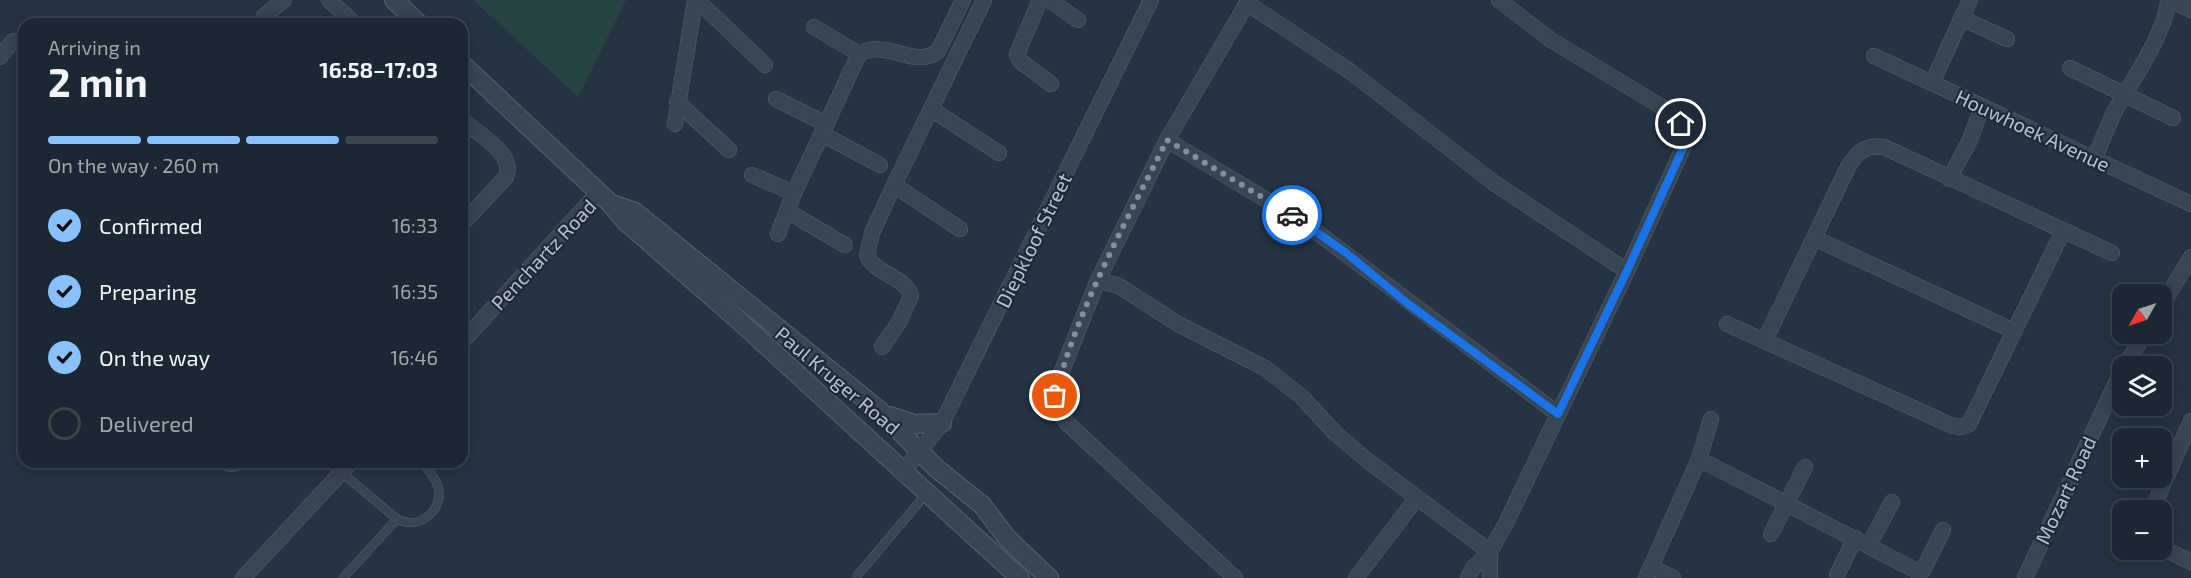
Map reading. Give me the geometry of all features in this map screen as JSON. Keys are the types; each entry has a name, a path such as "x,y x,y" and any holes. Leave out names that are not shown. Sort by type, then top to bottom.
{"street":[{"path":"264,16 284,0"},
{"path":"329,0 348,18"},
{"path":"394,0 413,18"},
{"path":"696,0 765,64"},
{"path":"675,124 696,0"},
{"path":"778,234 794,193 859,54 870,48 879,48 922,59 931,57 938,51 963,0"},
{"path":"882,347 899,322 911,296 906,287 875,267 867,255 872,233 984,0"},
{"path":"1040,0 1022,39 1017,58 1051,84"},
{"path":"1049,0 1078,20"},
{"name":"Diepkloof Street","path":"902,473 942,423 1151,0"},
{"path":"1468,578 1473,568 1490,552 1627,271 1684,146 1681,124 1662,107 1551,40 1499,0"},
{"path":"2094,159 2125,94 2135,80 2166,12 2169,0 2191,10"},
{"path":"1235,578 1082,438 1058,411 1055,396 1060,376 1098,280 1167,140 1248,2 1351,72 1486,178 1627,271"},
{"path":"1932,83 1963,6 2007,39"},
{"path":"814,27 859,54"},
{"path":"0,57 14,41"},
{"name":"Houwhoek Avenue","path":"1874,56 2191,204"},
{"path":"2070,68 2174,118"},
{"name":"Paul Kruger Road","path":"468,70 605,198 626,222 790,367 902,473 928,492 1020,578"},
{"path":"776,99 880,165"},
{"path":"677,102 729,150"},
{"path":"1949,179 1969,142 1982,107"},
{"path":"931,109 999,153"},
{"path":"468,125 505,157 508,173 468,217"},
{"path":"1167,140 1306,224 1558,414"},
{"path":"1765,340 1847,169 1855,155 1874,145 1884,147 2112,253"},
{"path":"752,175 794,193"},
{"path":"894,184 960,229"},
{"name":"Paul Kruger Road","path":"605,198 635,212 880,411 936,468 982,505 1007,537 1049,578"},
{"name":"Penchartz Road","path":"468,336 605,198"},
{"path":"787,211 845,245"},
{"path":"1727,324 1953,426 1962,427 1969,424 2063,231"},
{"path":"1814,238 2014,331"},
{"path":"2172,288 2191,257"},
{"path":"1098,280 1119,286 1178,324 1265,368 1302,397 1335,433 1368,461 1490,552"},
{"name":"Mozart Road","path":"2025,578 2112,391"},
{"path":"880,411 914,424 942,423"},
{"path":"1673,578 1649,572 1699,459 1711,419"},
{"path":"2156,500 2191,421"},
{"path":"1699,459 1862,542 1920,576 1943,530"},
{"path":"1771,534 1805,467"},
{"path":"243,578 345,468"},
{"path":"1356,578 1416,499"},
{"path":"1838,575 1892,502"},
{"path":"1490,552 1490,578"},
{"path":"2172,553 2191,562"}],"lane":[{"path":"347,468 397,519 408,525 426,517 438,501 437,484 426,468"},
{"path":"857,576 928,492"},
{"path":"343,578 397,519"}],"green space":[{"path":"473,0 626,0 578,97"}],"way so far":[{"path":"1055,396 1060,376 1098,280 1167,140 1292,215"}],"route":[{"path":"1292,215 1345,252 1407,303 1558,414 1684,146 1681,124"}]}
